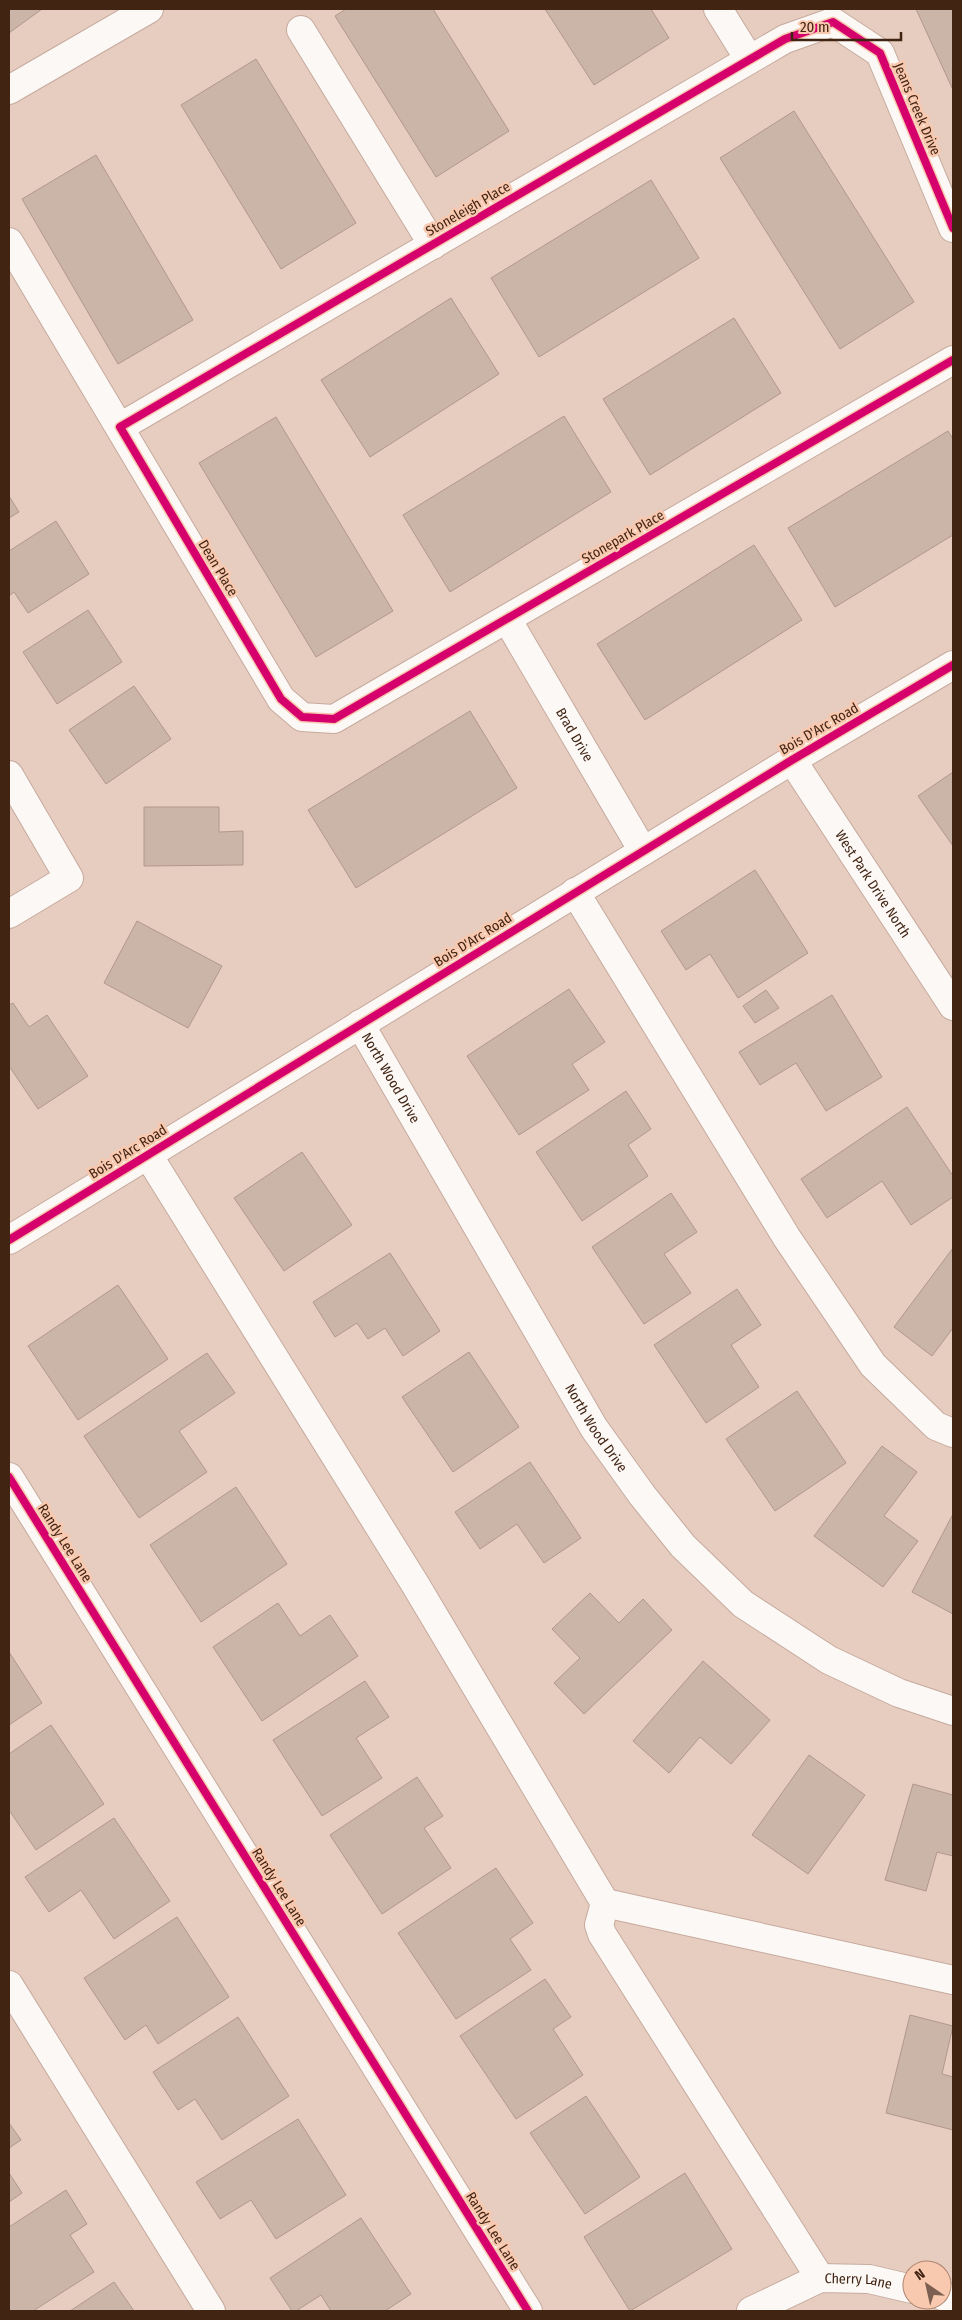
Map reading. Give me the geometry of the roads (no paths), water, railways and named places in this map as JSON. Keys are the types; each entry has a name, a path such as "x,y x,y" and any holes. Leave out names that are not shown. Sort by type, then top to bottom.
{"street":[{"path":"9,90 149,9"},
{"path":"718,9 749,60"},
{"name":"Stoneleigh Place","path":"120,427 785,39 833,22"},
{"name":"Jeans Creek Drive","path":"833,22 880,53 953,228"},
{"path":"301,30 433,245"},
{"name":"Dean Place","path":"9,242 281,699 302,717"},
{"name":"Stonepark Place","path":"302,717 334,719 953,360"},
{"name":"Brad Drive","path":"507,619 643,851"},
{"name":"Bois D'Arc Road","path":"9,1240 575,892 953,665"},
{"name":"West Park Drive North","path":"792,760 953,1006"},
{"path":"9,775 69,878 9,914"},
{"path":"575,892 788,1238 873,1365 936,1426 953,1433"},
{"name":"North Wood Drive","path":"360,1024 594,1428 642,1495 683,1546 743,1604 829,1660 899,1693 953,1711"},
{"path":"148,1155 415,1584 605,1903 953,1980"},
{"name":"Randy Lee Lane","path":"9,1477 528,2311"},
{"path":"605,1903 598,1926 602,1934 820,2278"},
{"path":"9,1985 211,2311"},
{"name":"Cherry Lane","path":"751,2311 820,2278 870,2279 902,2287"}]}
